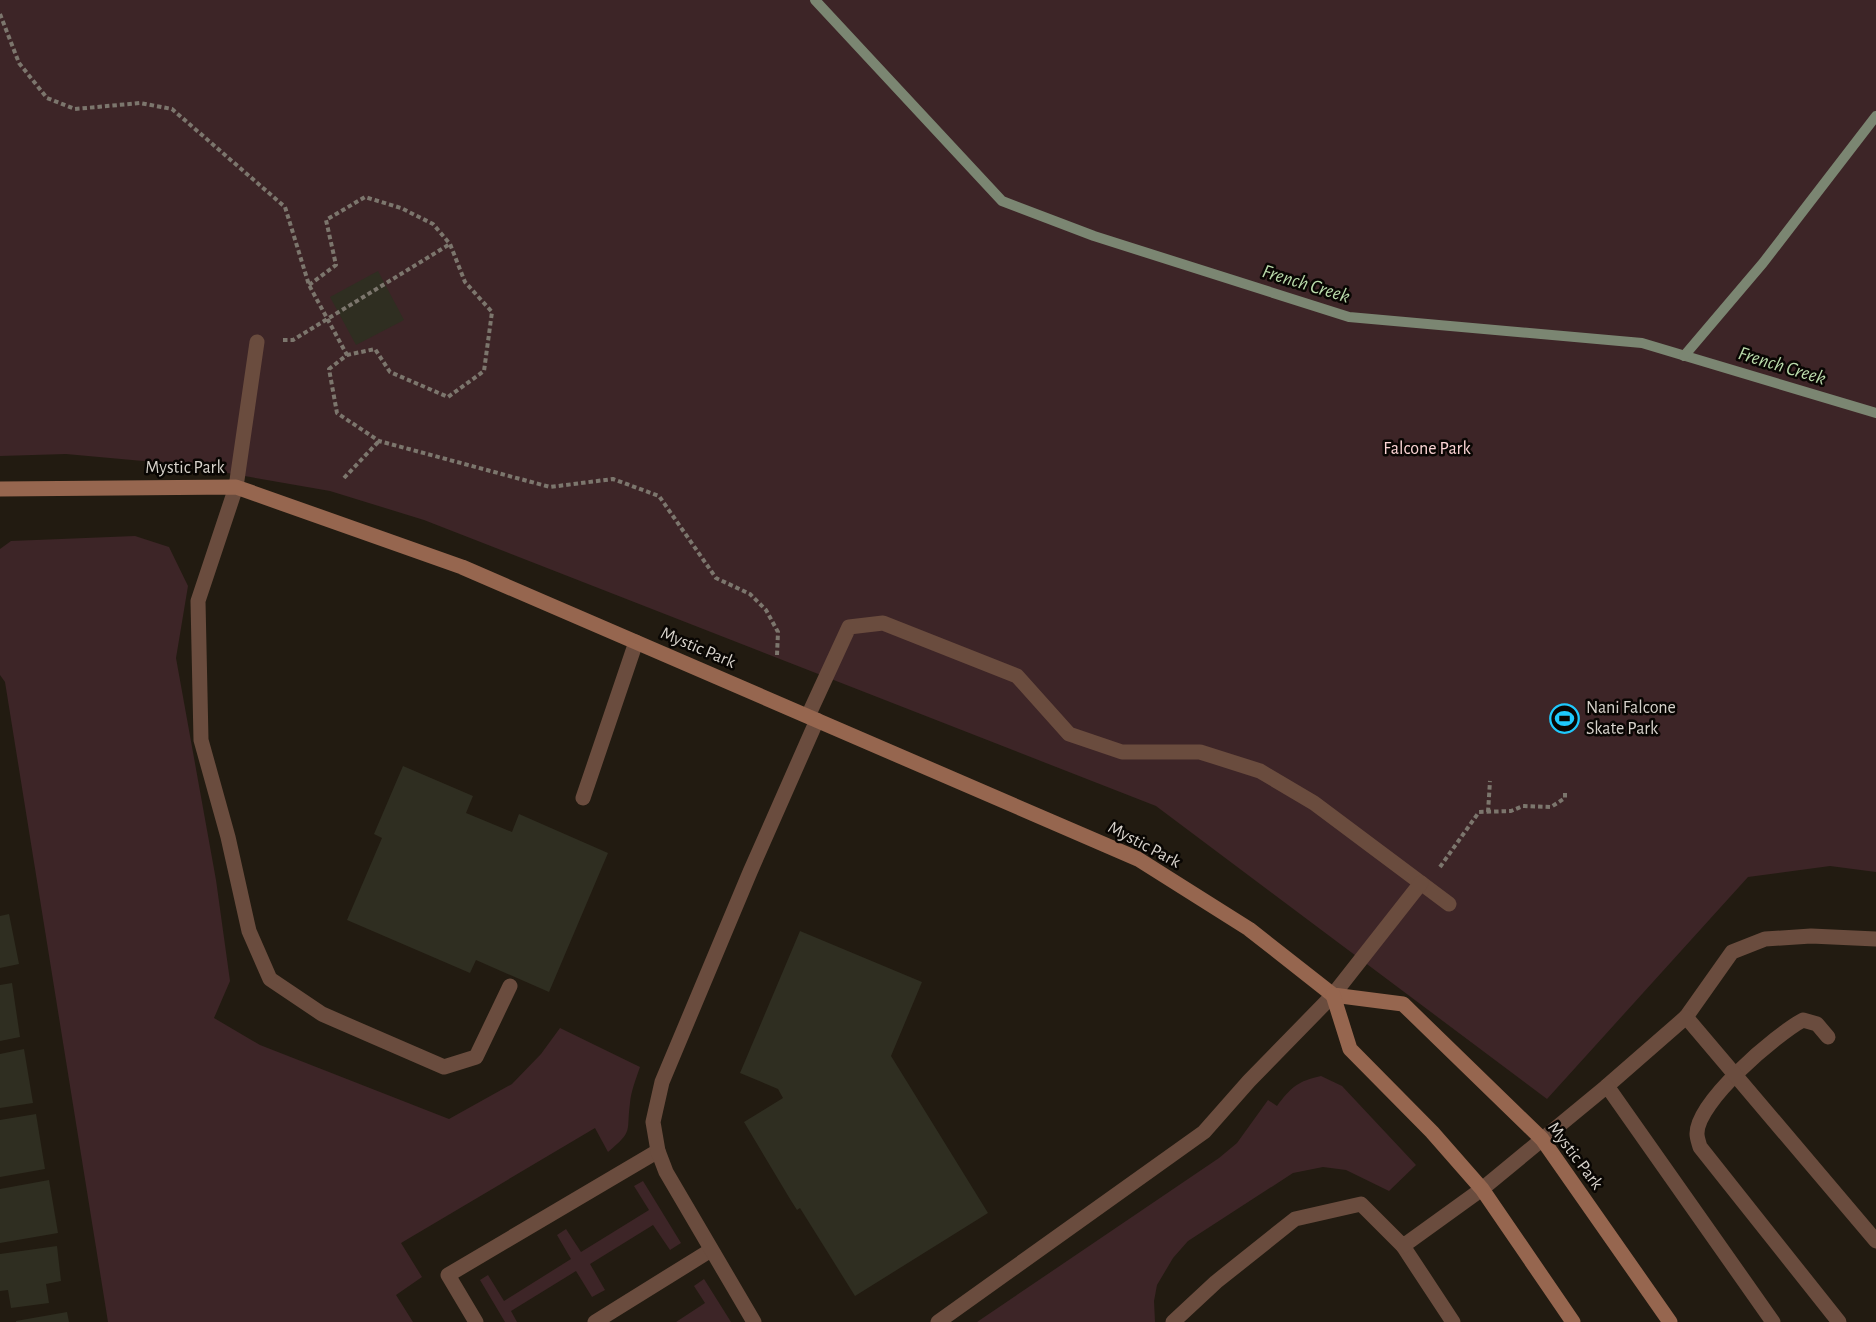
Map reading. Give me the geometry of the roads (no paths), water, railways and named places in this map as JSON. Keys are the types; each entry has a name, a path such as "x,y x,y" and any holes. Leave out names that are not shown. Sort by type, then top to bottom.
{"street":[{"name":"Mystic Park","path":"0,489 236,487 462,567 1138,859 1249,929 1333,995 1403,1004 1542,1139 1670,1322"},
{"path":"1333,995 1350,1049 1432,1132 1482,1189 1573,1322"}],"lane":[{"path":"258,342 236,487 198,601 201,740 228,837 249,931 270,979 322,1014 444,1067 476,1057 510,986"},
{"path":"754,1322 666,1172 657,1151 653,1122 662,1082 849,627 883,623 1017,676 1069,734 1122,752 1200,752 1260,771 1314,803 1449,904"},
{"path":"583,798 636,642"},
{"path":"938,1322 1204,1132 1249,1081 1333,995 1423,885"},
{"path":"1403,1246 1482,1189 1607,1086 1686,1017 1732,952 1765,939 1810,936 1876,939"},
{"path":"1686,1017 1876,1241"},
{"path":"1828,1037 1816,1024 1803,1020 1789,1028 1734,1074 1703,1115 1696,1132 1700,1147 1839,1322"},
{"path":"1607,1086 1773,1322"},
{"path":"476,1322 448,1275 657,1151"},
{"path":"1173,1322 1216,1282 1295,1220 1361,1204 1403,1246 1453,1322"},
{"path":"595,1322 711,1250"}],"waterway":[{"name":"French Creek","path":"815,0 1002,201 1094,236 1349,317 1642,343 1876,413"},
{"path":"1684,356 1763,263 1876,116"}],"place":[{"name":"Nani Falcone Skate Park","path":"1565,718"}],"park label":[{"name":"Falcone Park","path":"1427,449"}]}
